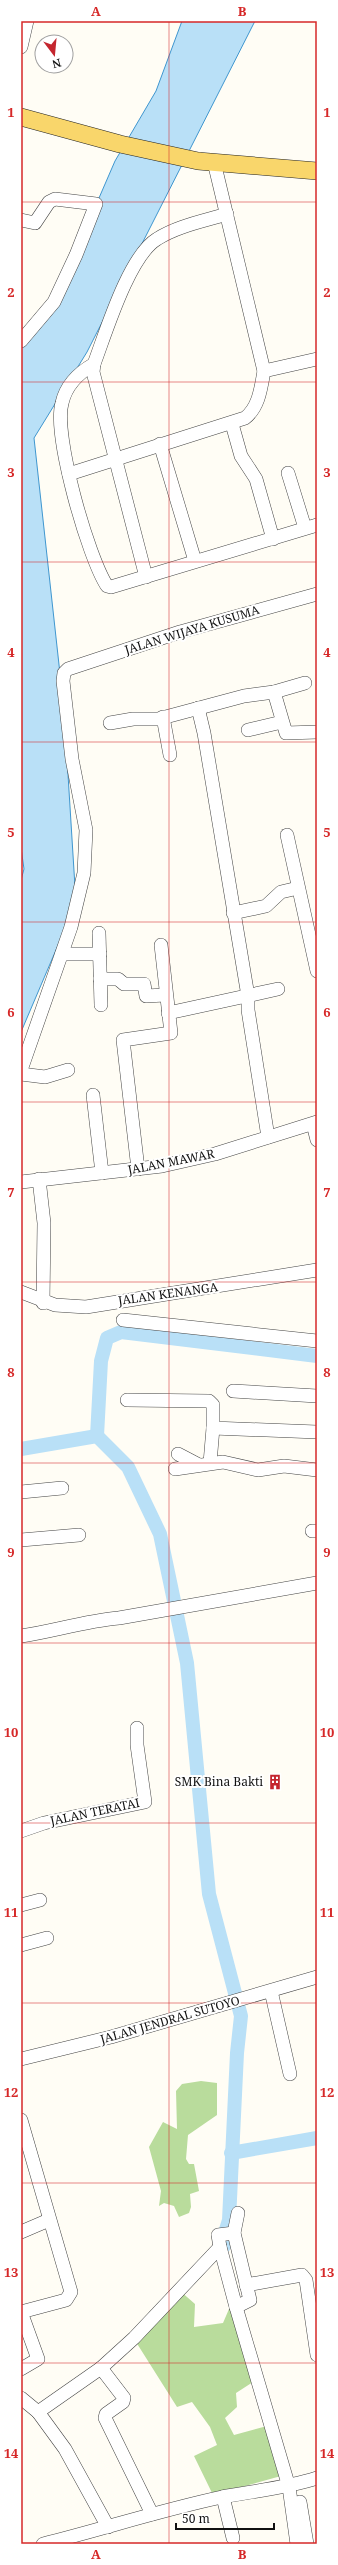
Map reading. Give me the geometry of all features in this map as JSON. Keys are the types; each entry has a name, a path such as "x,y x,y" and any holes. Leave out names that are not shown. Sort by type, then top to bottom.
{"main road":[{"path":"21,117 120,144 206,161 317,171"}],"street":[{"path":"21,46 27,21"},
{"path":"69,474 160,444 232,424 245,418 253,411 261,390 264,371 227,214 206,161"},
{"path":"21,220 35,223 49,202 55,199 96,204 76,255 54,302 21,342"},
{"path":"146,577 93,372 94,364 124,286 144,250 158,238 170,232 227,214"},
{"path":"264,371 317,359"},
{"path":"94,364 80,372 62,402 61,434 69,474 92,551 107,586 111,587 146,577 311,526 288,473"},
{"path":"232,424 241,456 256,478 273,539"},
{"path":"160,444 195,561"},
{"name":"JALAN WIJAYA KUSUMA","path":"62,954 79,901 86,852 86,830 72,759 62,681 64,673 68,669 180,632 317,594"},
{"path":"110,723 163,717 274,692 305,683"},
{"path":"274,692 282,722 288,734 317,732"},
{"path":"198,708 204,733 248,996 268,1137"},
{"path":"163,717 170,755"},
{"path":"248,730 282,722"},
{"path":"287,835 317,971"},
{"path":"233,913 266,906 282,892 298,888"},
{"path":"99,933 101,1006"},
{"path":"138,1169 123,1040 170,1035 165,995 162,945"},
{"path":"21,1070 62,954 100,954"},
{"path":"100,979 118,979 124,984 143,984 146,996 165,995"},
{"path":"168,1013 278,989"},
{"path":"21,1074 45,1077 68,1070"},
{"path":"93,1095 102,1173"},
{"path":"315,1123 317,1140"},
{"name":"JALAN MAWAR","path":"21,1182 138,1169 186,1161 315,1123"},
{"path":"38,1179 44,1223 43,1303"},
{"name":"JALAN KENANGA","path":"21,1292 43,1303 86,1307 317,1270"},
{"path":"123,1320 317,1340"},
{"path":"233,1391 317,1396"},
{"path":"127,1400 209,1401 213,1405 213,1428 204,1464"},
{"path":"213,1428 317,1432"},
{"path":"178,1454 204,1464"},
{"path":"175,1469 204,1464 237,1464 258,1470 291,1466 317,1470"},
{"path":"21,1492 62,1488"},
{"path":"21,1540 78,1535"},
{"path":"21,1636 53,1631 94,1620 160,1611 317,1583"},
{"name":"JALAN TERATAI","path":"21,1830 44,1823 145,1802 137,1745 137,1728"},
{"path":"21,1904 40,1900"},
{"path":"21,1945 48,1938"},
{"name":"JALAN JENDRAL SUTOYO","path":"21,2059 111,2037 317,1977"},
{"path":"271,1991 290,2074"},
{"path":"21,2120 70,2296 66,2300 21,2312 38,2359 21,2369"},
{"path":"38,2412 101,2368 134,2338 227,2237 238,2212"},
{"path":"21,2232 49,2220"},
{"path":"227,2237 246,2284 241,2305"},
{"path":"227,2237 241,2305 293,2486 307,2544"},
{"path":"246,2284 302,2275 306,2280 317,2355"},
{"path":"101,2368 124,2398 123,2402 106,2414 105,2418 152,2514"},
{"path":"21,2398 38,2412 64,2449 108,2527"},
{"path":"50,2543 82,2539 108,2527 152,2514 223,2497 293,2486 317,2478"},
{"path":"293,2486 297,2544"},
{"path":"223,2497 233,2538"}],"green space":[{"path":"201,2081 217,2083 217,2115 188,2135 186,2159 189,2164 194,2164 199,2191 190,2194 191,2207 189,2213 179,2217 174,2206 164,2203 159,2206 161,2191 149,2147 163,2122 177,2129 176,2091 182,2084"},
{"path":"179,2290 195,2304 194,2327 223,2323 232,2302 253,2382 236,2393 237,2407 225,2418 234,2435 267,2426 281,2476 213,2495 194,2456 217,2445 210,2427 192,2402 177,2407 136,2342"}],"water":[{"path":"182,21 255,21 87,352 34,438 64,710 76,903 21,1032 21,880 24,869 21,848 21,349 54,302 115,161 156,91"}],"waterway":[{"path":"97,1436 101,1361 107,1338 121,1332 317,1356"},
{"path":"21,1449 97,1436 128,1467 160,1534 187,1663 209,1894 241,2016 237,2053 229,2220 223,2239 224,2246"},
{"path":"231,2153 317,2138"}],"place":[{"name":"SMK Bina Bakti","path":"275,1782"}]}
